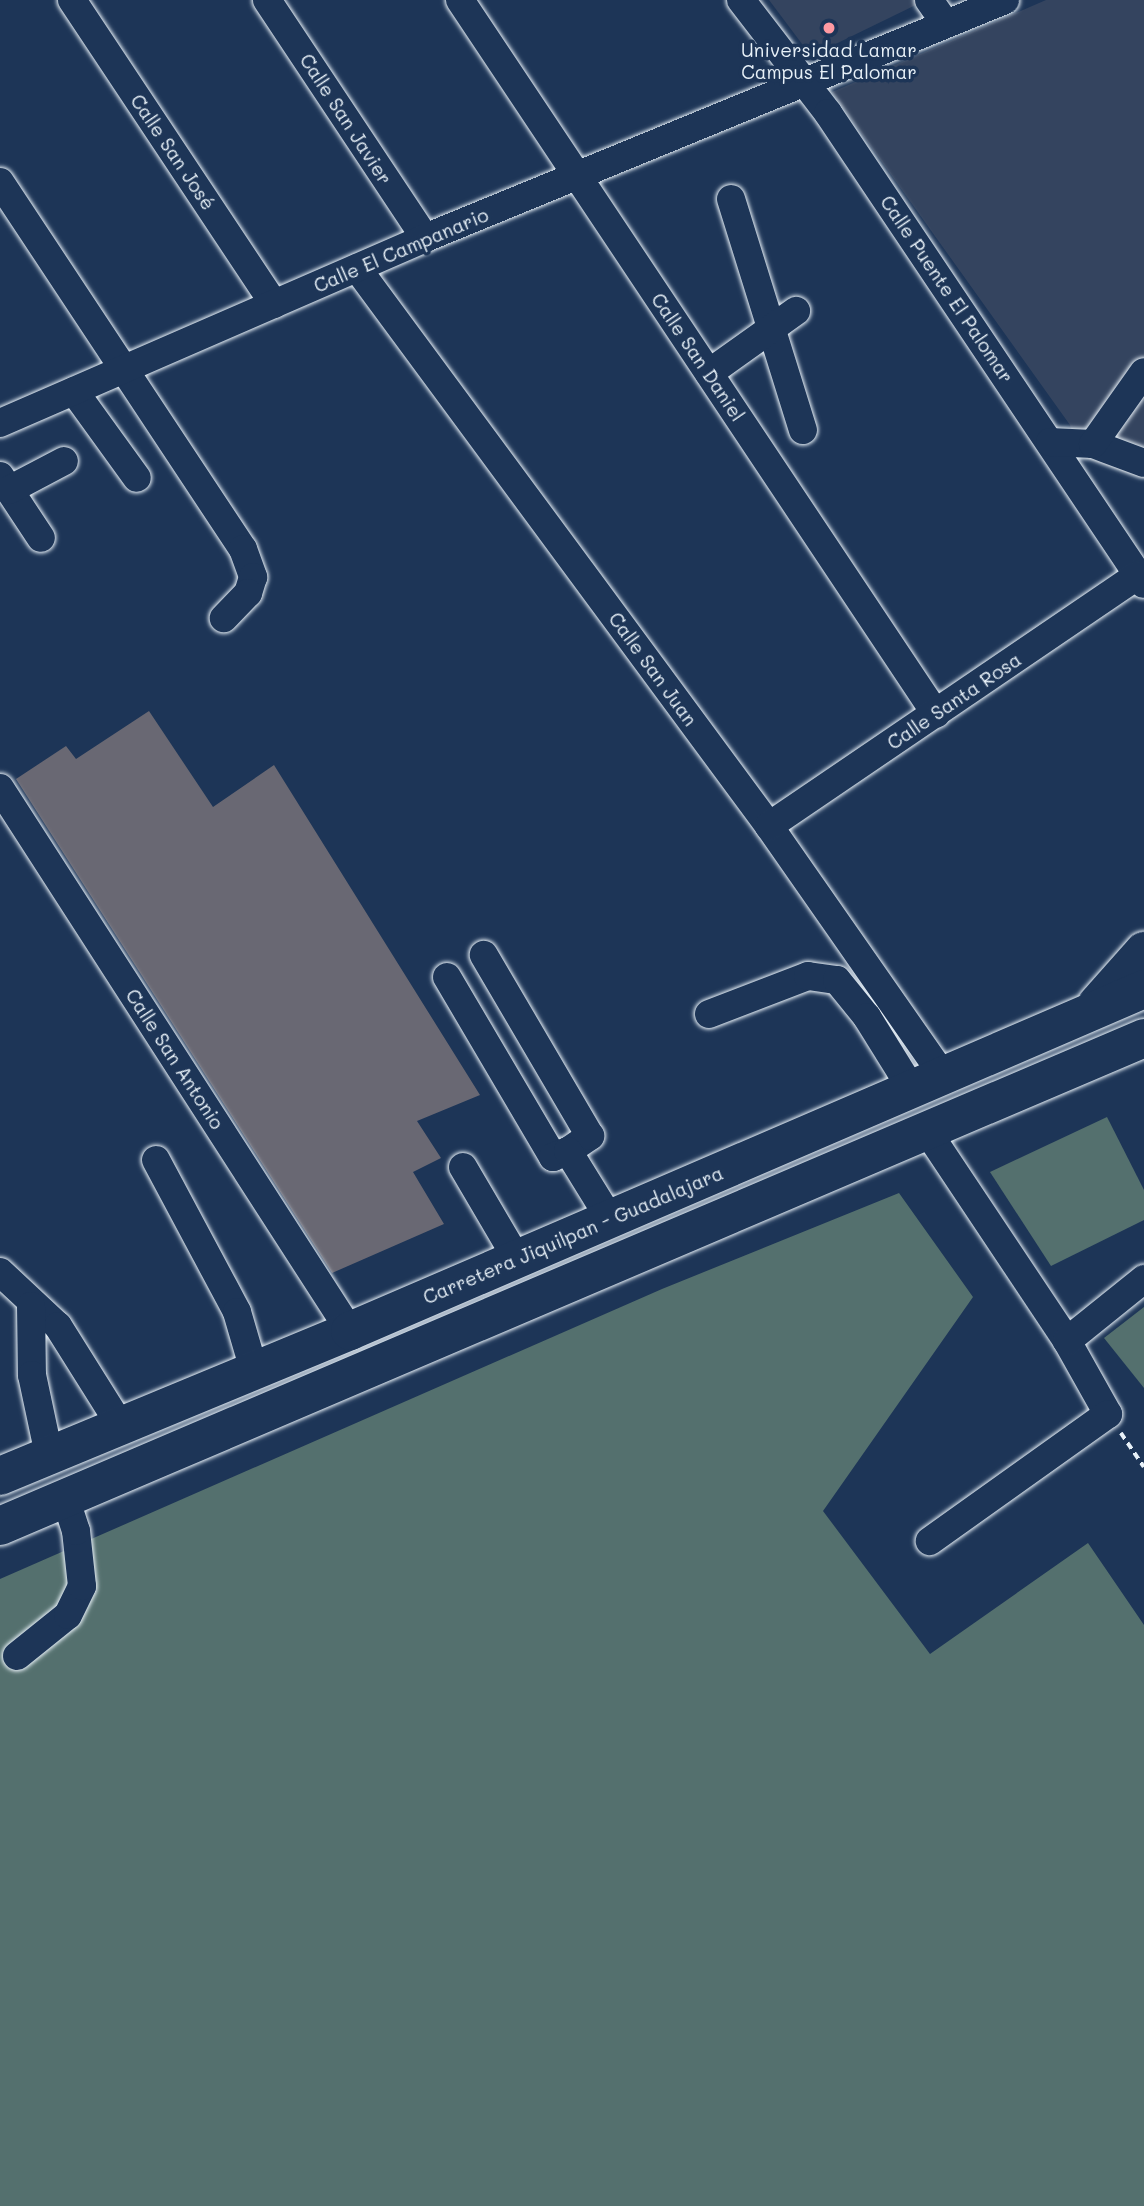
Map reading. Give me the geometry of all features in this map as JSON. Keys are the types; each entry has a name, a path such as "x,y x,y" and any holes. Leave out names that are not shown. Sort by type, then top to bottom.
{"highway":[{"path":"1093,1011 1144,951"},
{"name":"Carretera Jiquilpan - Guadalajara","path":"0,1476 350,1331 1144,989"},
{"path":"0,1526 929,1134 1144,1038"}],"street":[{"name":"Calle San José","path":"72,0 274,304"},
{"name":"Calle San Javier","path":"267,0 425,238"},
{"name":"Calle San Daniel","path":"460,0 936,714"},
{"name":"Calle Puente El Palomar","path":"741,0 805,84 1141,579"},
{"path":"929,0 946,24"},
{"name":"Calle El Campanario","path":"0,423 425,238 1004,0"},
{"path":"0,182 243,549 253,577 248,593 224,618"},
{"path":"731,199 785,319 803,430"},
{"name":"Calle San Juan","path":"357,268 769,826 927,1082"},
{"path":"709,373 785,319"},
{"path":"1093,444 1144,372"},
{"path":"74,391 137,478"},
{"path":"1050,442 1093,444 1144,463"},
{"path":"41,538 5,483 64,461"},
{"name":"Calle Santa Rosa","path":"769,826 1141,579"},
{"name":"Calle San Antonio","path":"0,788 350,1331"},
{"path":"447,978 553,1157 568,1150 590,1136 484,955"},
{"path":"709,1014 808,976 837,980 927,1082"},
{"path":"929,1134 1067,1341 1108,1414 930,1541"},
{"path":"568,1150 610,1219"},
{"path":"156,1160 237,1312 254,1370"},
{"path":"463,1167 517,1259"},
{"path":"0,1272 31,1306 58,1326 120,1426"},
{"path":"1067,1341 1144,1279"},
{"path":"31,1306 32,1375 48,1455"},
{"path":"17,1656 68,1615 82,1586 76,1531 65,1498"}],"path":[{"path":"1108,1414 1144,1467"}],"shaded area":[{"name":"Universidad Lamar Campus El Palomar","path":"769,0 926,0 811,56"},
{"path":"1046,0 1144,0 1144,479 1079,456 1070,425 832,92"}],"green space":[{"path":"1107,1117 1144,1190 1144,1220 1051,1266 990,1172"},
{"path":"899,1193 973,1297 823,1511 930,1654 1088,1543 1144,1625 1144,2206 0,2206 0,1579 662,1289"},
{"path":"1144,1307 1144,1388 1104,1338"}],"building":[{"path":"149,711 213,807 274,765 480,1095 417,1121 441,1158 413,1172 444,1224 332,1273 16,779 66,746 76,759"}],"place":[{"name":"Universidad Lamar Campus El Palomar","path":"829,28"}]}
